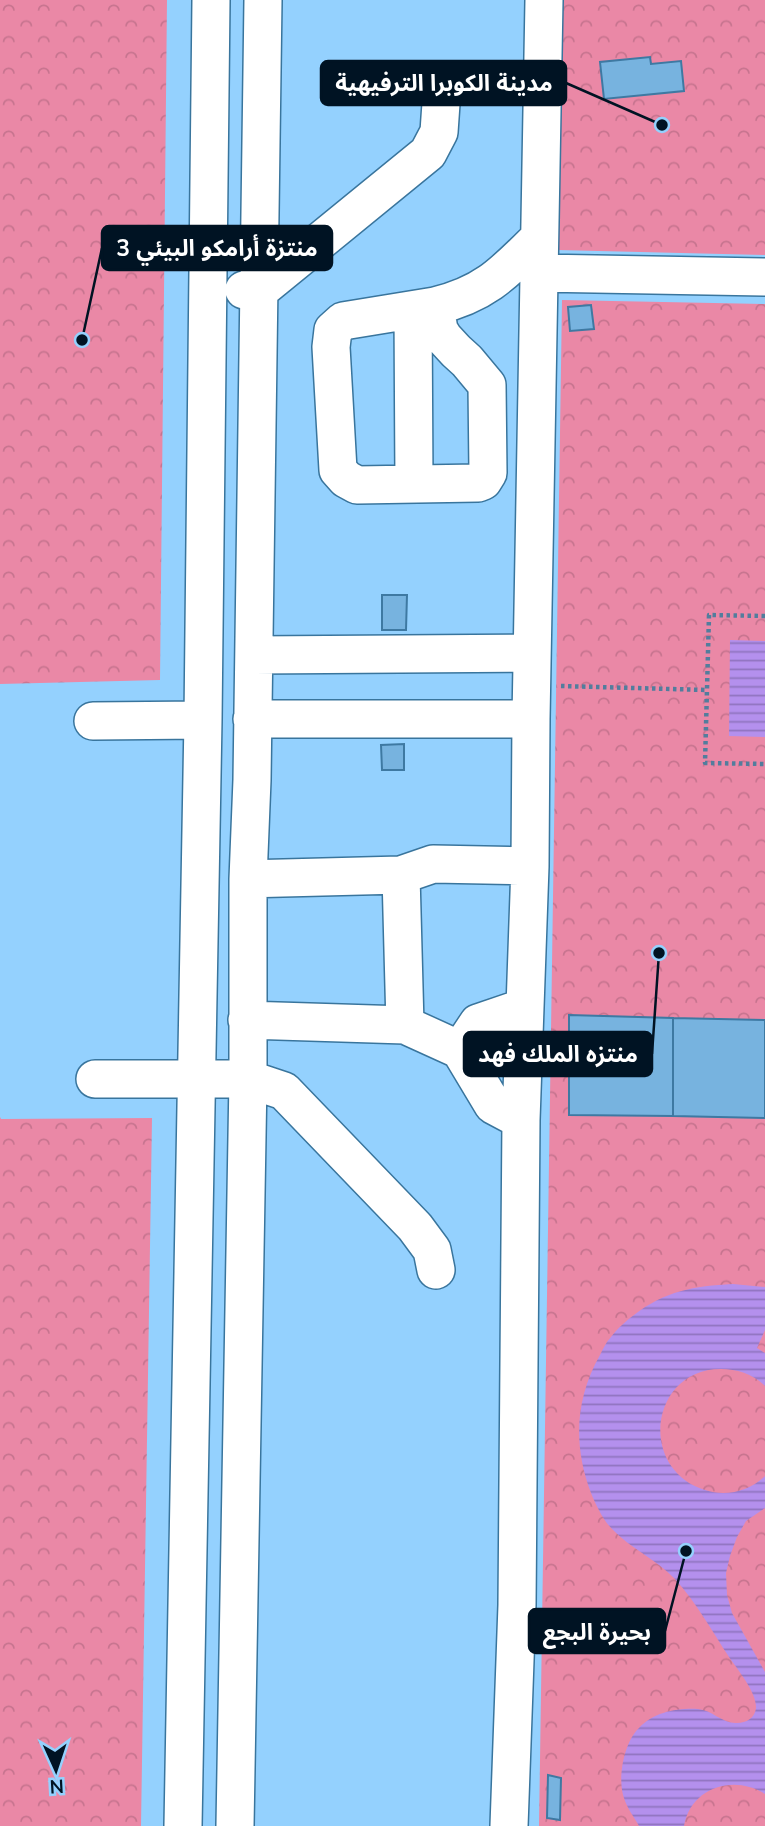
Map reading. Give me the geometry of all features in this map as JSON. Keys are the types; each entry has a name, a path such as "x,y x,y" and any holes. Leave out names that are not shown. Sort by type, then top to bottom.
{"street":[{"path":"183,1826 202,779 211,0"},
{"path":"234,1826 263,0"},
{"path":"509,1826 517,1605 521,1120 530,866 544,0"},
{"path":"208,290 259,291 428,153 439,132 442,89"},
{"path":"424,308 444,338 467,360 486,385 488,473 483,481 478,483 356,485 338,470 331,346 333,330 344,321 449,302 478,290 539,256 765,277"},
{"path":"414,484 424,308"},
{"path":"205,540 254,539"},
{"path":"254,655 532,686"},
{"path":"253,719 532,686"},
{"path":"93,721 202,720"},
{"path":"202,779 252,780"},
{"path":"247,879 401,875 433,864 530,866"},
{"path":"401,875 405,1025"},
{"path":"460,1050 478,1023 525,1007"},
{"path":"247,1020 405,1025 460,1050 493,1105 521,1120"},
{"path":"95,1079 247,1079 284,1091 415,1227 432,1250 436,1270"}],"path":[{"path":"765,616 709,615 705,763 765,764"},
{"path":"532,686 707,690"}],"green space":[{"path":"0,0 167,0 160,680 0,684"},
{"path":"563,0 765,0 765,255 557,250"},
{"path":"562,300 765,304 765,1826 539,1826"},
{"path":"0,1117 152,1118 141,1826 0,1826"}],"shaded area":[{"path":"730,640 765,641 765,737 729,736"},
{"path":"733,1284 765,1287 765,1330 757,1348 765,1353 765,1386 750,1375 733,1370 697,1373 679,1385 667,1402 661,1422 661,1442 669,1462 683,1479 705,1490 729,1493 752,1486 765,1476 765,1508 746,1521 737,1537 726,1573 727,1595 732,1613 765,1672 765,1794 740,1785 716,1788 695,1802 684,1826 639,1826 625,1802 621,1781 629,1742 639,1728 652,1718 682,1709 703,1710 732,1723 744,1722 754,1715 756,1708 746,1682 683,1588 668,1572 619,1536 603,1517 591,1493 581,1458 581,1406 592,1372 605,1346 631,1317 657,1300 680,1291"}],"building":[{"path":"650,57 651,64 681,61 684,91 604,99 600,62"},
{"path":"591,305 594,329 570,331 568,307"},
{"path":"382,595 407,595 406,630 382,630"},
{"path":"404,744 404,770 382,770 381,745"},
{"path":"569,1015 673,1018 673,1116 569,1115"},
{"path":"673,1018 765,1020 765,1118 673,1116"},
{"path":"548,1775 561,1778 560,1820 547,1818"}],"place":[{"name":"مدينة الكوبرا الترفيهية","path":"662,125"},
{"name":"منتزة أرامكو البيئي 3","path":"82,340"},
{"name":"منتزه الملك فهد","path":"659,953"},
{"name":"بحيرة البجع","path":"686,1551"}]}
